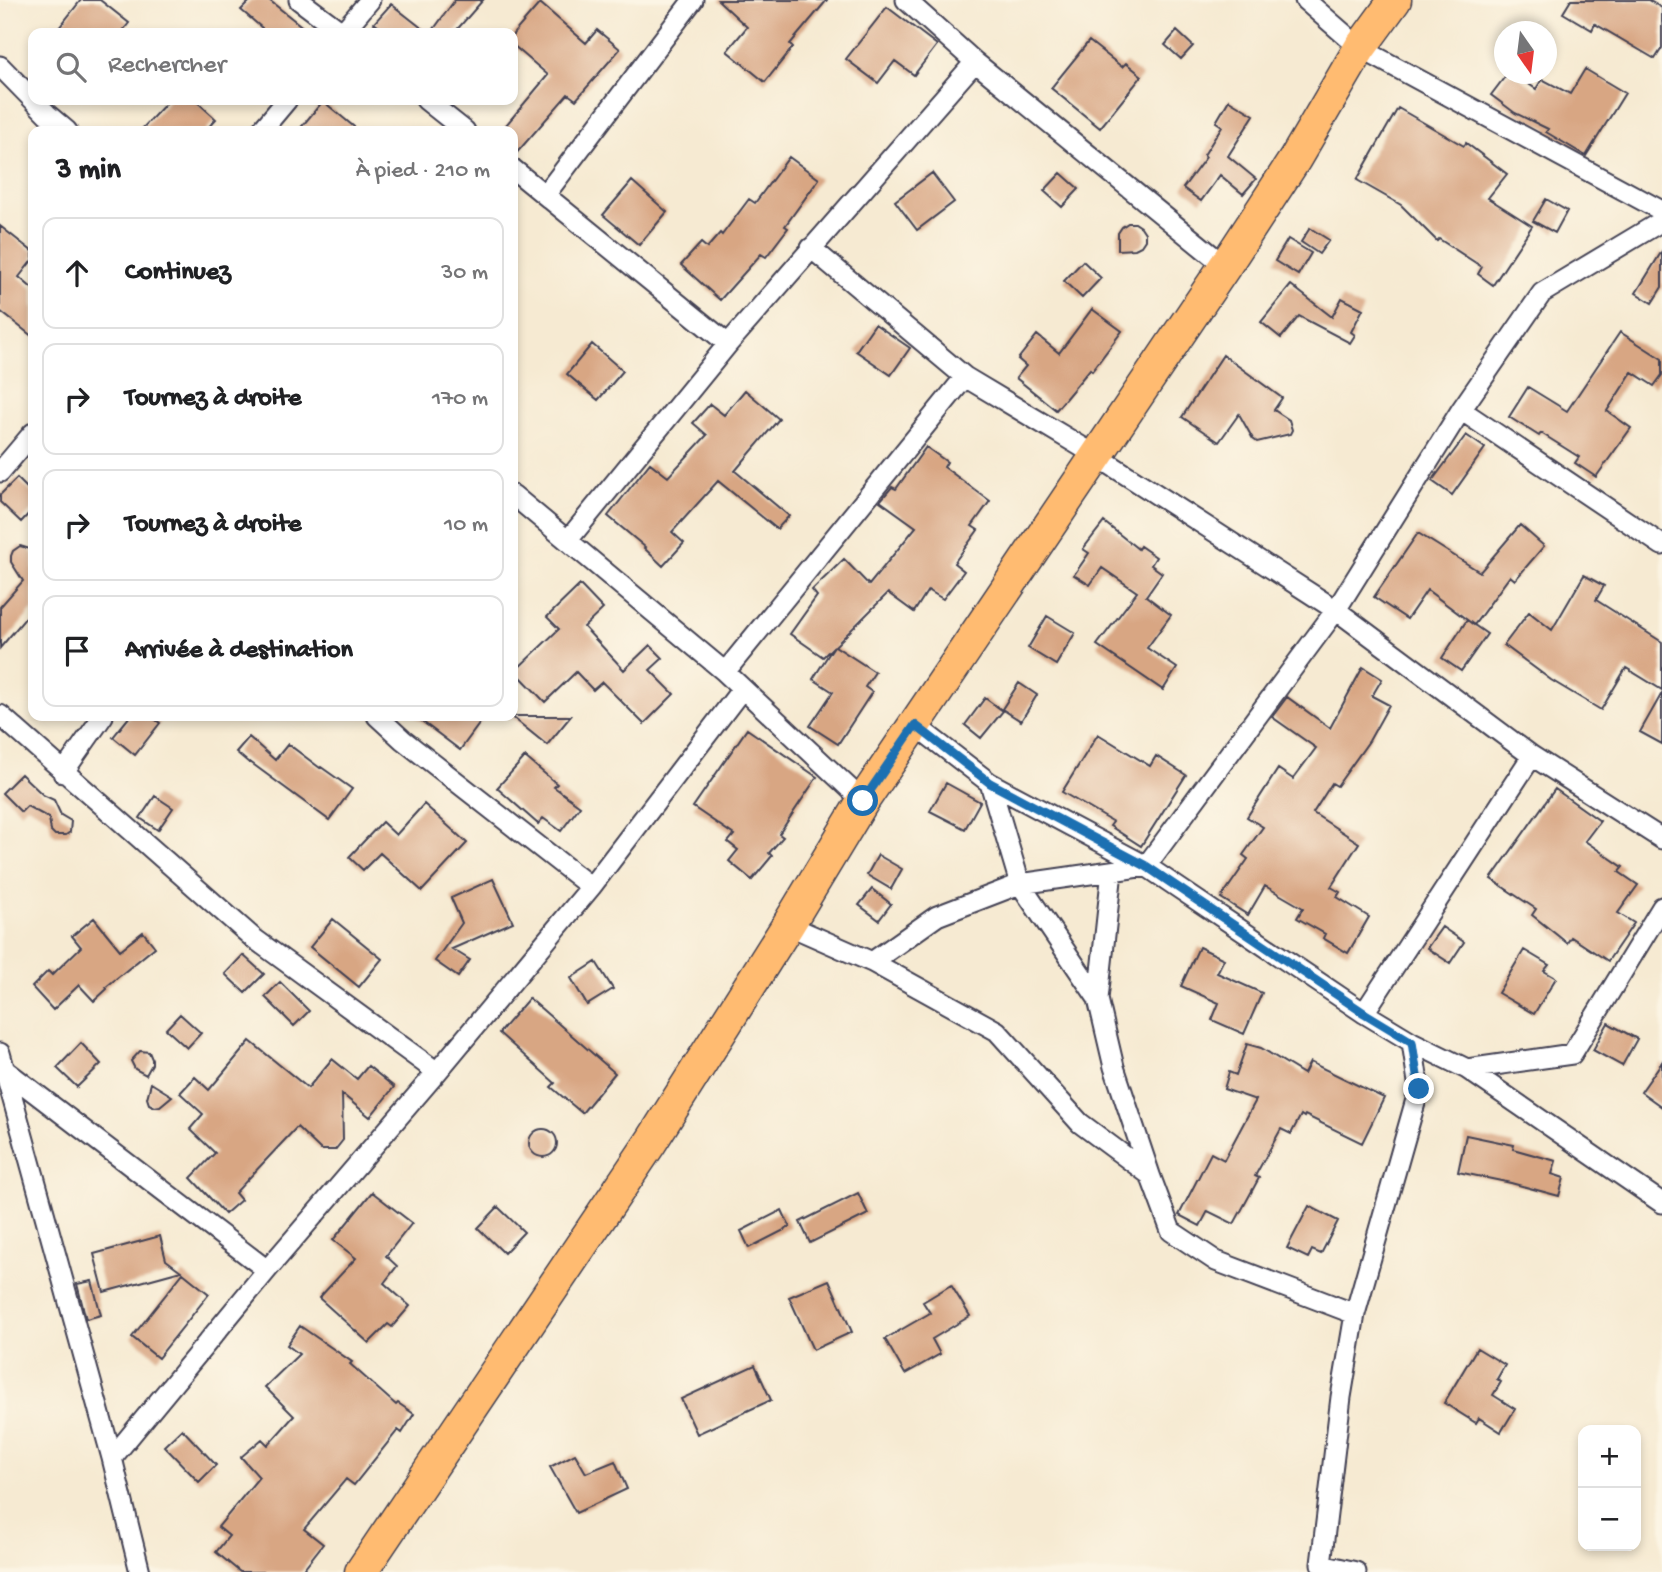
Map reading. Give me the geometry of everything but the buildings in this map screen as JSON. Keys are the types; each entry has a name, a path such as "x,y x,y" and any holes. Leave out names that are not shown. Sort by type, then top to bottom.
{"main road":[{"path":"361,1572 651,1142 863,801 1225,266 1295,159 1360,48 1395,0"}],"street":[{"path":"299,0 335,28"},
{"path":"346,28 370,0"},
{"path":"545,195 693,0"},
{"path":"906,0 975,62 1225,266"},
{"path":"1305,0 1360,48 1662,211"},
{"path":"568,540 728,344 975,62"},
{"path":"0,66 28,95"},
{"path":"38,105 61,126"},
{"path":"265,126 283,105"},
{"path":"432,105 459,126"},
{"path":"518,173 728,344"},
{"path":"872,962 937,916 1020,884 1146,866 1336,610 1461,410 1542,293 1662,221"},
{"path":"811,248 965,376 1097,456 1336,610 1532,756 1662,839"},
{"path":"724,672 965,376"},
{"path":"1461,410 1662,544"},
{"path":"0,472 28,439"},
{"path":"518,499 724,672 863,801"},
{"path":"112,1458 591,887 742,689"},
{"path":"0,715 252,937 437,1072"},
{"path":"64,773 100,721"},
{"path":"382,721 591,887"},
{"path":"915,725 990,783 1146,866 1364,1013 1412,1042 1467,1069 1662,1203"},
{"path":"1364,1013 1532,756"},
{"path":"990,783 1020,884 1098,999"},
{"path":"1112,871 1098,999 1114,1067 1171,1231 1216,1261 1355,1314"},
{"path":"1467,1069 1572,1054 1662,907"},
{"path":"788,925 872,962 997,1031 1080,1123 1150,1175"},
{"path":"1356,1572 1321,1568 1341,1396 1355,1314 1419,1089 1412,1042"},
{"path":"2,1061 267,1270"},
{"path":"2,1061 112,1458 140,1572"}],"route":[{"path":"863,801 915,725 990,783 1146,866 1364,1013 1412,1042 1419,1089"}]}
